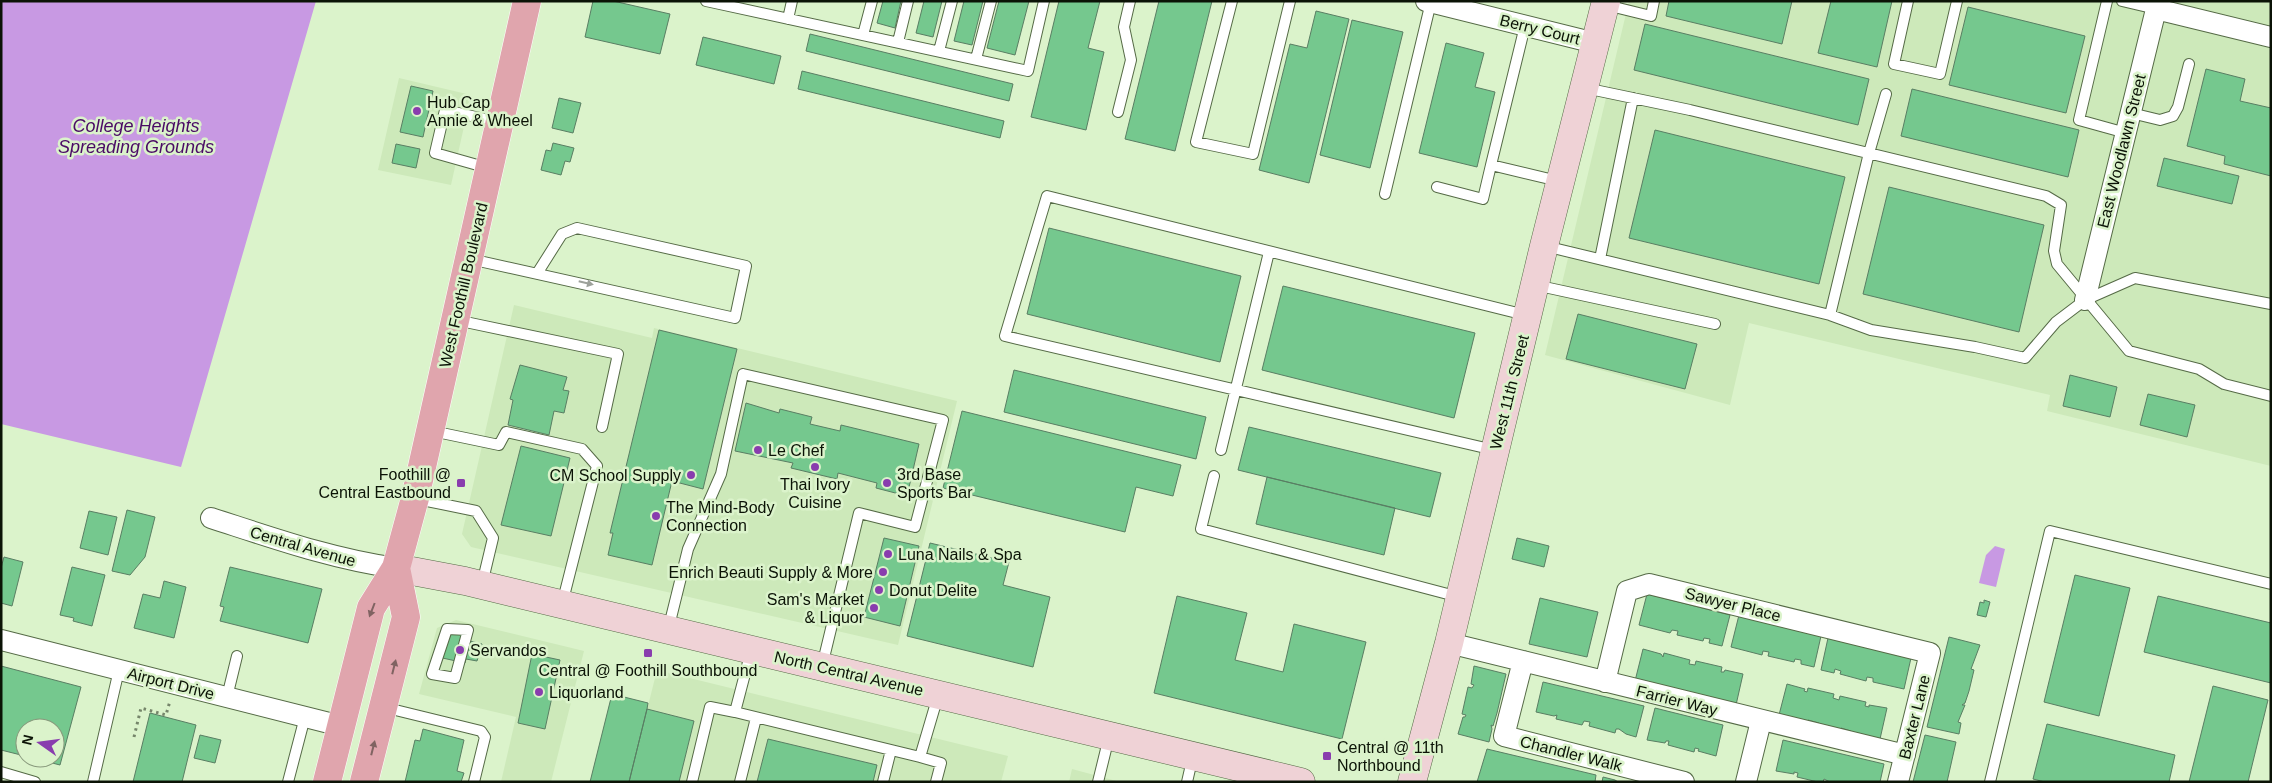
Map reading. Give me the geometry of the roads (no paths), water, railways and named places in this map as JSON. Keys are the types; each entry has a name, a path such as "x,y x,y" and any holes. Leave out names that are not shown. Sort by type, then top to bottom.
{"main road":[{"name":"West Foothill Boulevard","path":"326,782 371,608 396,568 415,498 527,1"},
{"name":"West 11th Street","path":"1412,782 1449,643 1534,285 1562,182 1605,3"},
{"name":"West Foothill Boulevard","path":"364,782 406,617 396,568"},
{"name":"North Central Avenue","path":"396,568 482,585 1292,781"}],"street":[{"name":"Berry Court","path":"1429,2 1595,43"},
{"name":"East Woodlawn Street","path":"2085,300 2157,5"},
{"path":"2157,5 2271,37"},
{"name":"Central Avenue","path":"211,518 304,549 363,564 396,568"},
{"name":"Sawyer Place","path":"1605,682 1628,591 1649,584 1930,653"},
{"name":"Airport Drive","path":"1,640 341,726"},
{"name":"Farrier Way","path":"1449,643 1905,756"},
{"name":"Baxter Lane","path":"1898,782 1930,653"},
{"name":"Chandler Walk","path":"1523,661 1504,736 1684,782"},
{"path":"1746,782 1761,721"}],"lane":[{"path":"707,1 1028,71 1044,1"},
{"path":"788,19 792,1"},
{"path":"863,35 872,1"},
{"path":"898,42 908,1"},
{"path":"939,51 952,1"},
{"path":"976,59 991,1"},
{"path":"1118,112 1131,60 1124,27 1130,1"},
{"path":"1232,1 1196,142 1253,154 1290,1"},
{"path":"1605,3 1651,16 1654,1"},
{"path":"1908,1 1894,64 1940,74 1957,1"},
{"path":"2107,1 2079,120 2126,133"},
{"path":"2122,1 2157,5"},
{"path":"1385,194 1429,2"},
{"path":"1437,187 1483,198 1525,26"},
{"path":"2130,113 2160,120 2173,116 2178,107 2189,64"},
{"path":"1584,87 2046,196 2061,206 2054,251 2057,264 2129,351 2199,369 2224,384 2271,396"},
{"path":"1830,314 1869,153 1886,94"},
{"path":"1600,259 1633,98"},
{"path":"489,168 435,153 445,110 499,123"},
{"path":"1491,166 1562,182"},
{"path":"1495,451 1005,336 1047,196 1528,316"},
{"path":"469,258 538,272 735,318 746,266 578,228 562,234 538,272"},
{"path":"1544,246 1830,314 1871,330 1975,347 2024,358 2056,322 2085,300 2135,278 2271,304"},
{"path":"1221,450 1269,252"},
{"path":"1534,285 1715,324"},
{"path":"455,320 618,354 602,427"},
{"path":"668,630 688,549 720,474 743,374 943,420 915,527 859,513 821,667"},
{"path":"430,430 499,445 506,432 582,449 597,466 562,605"},
{"path":"1214,476 1201,529 1460,597"},
{"path":"415,498 476,510 493,538 482,585"},
{"path":"1990,782 2050,531 2271,584"},
{"path":"447,629 468,630 455,678 432,674 447,629"},
{"path":"735,712 751,650"},
{"path":"227,697 237,656"},
{"path":"94,782 119,670"},
{"path":"920,757 938,695"},
{"path":"383,707 481,731 485,738 474,782"},
{"path":"692,782 710,707 941,762 936,782"},
{"path":"288,782 305,716"},
{"path":"740,782 756,718"},
{"path":"1098,782 1109,736"},
{"path":"883,782 891,750"},
{"path":"1187,782 1193,756"},
{"path":"1,772 35,782"}],"water":[{"name":"College Heights Spreading Grounds","path":"1,1 316,1 181,467 1,424"},
{"path":"1995,546 2005,549 1996,587 1979,583 1986,555"}],"place":[{"name":"Hub Cap Annie & Wheel","path":"417,111"},
{"name":"Le Chef","path":"758,450"},
{"name":"Thai Ivory Cuisine","path":"815,467"},
{"name":"CM School Supply","path":"691,475"},
{"name":"Foothill @ Central Eastbound","path":"461,483"},
{"name":"3rd Base Sports Bar","path":"887,483"},
{"name":"The Mind-Body Connection","path":"656,516"},
{"name":"Luna Nails & Spa","path":"888,554"},
{"name":"Enrich Beauti Supply & More","path":"883,572"},
{"name":"Donut Delite","path":"879,590"},
{"name":"Sam's Market & Liquor","path":"874,608"},
{"name":"Servandos","path":"460,650"},
{"name":"Central @ Foothill Southbound","path":"648,653"},
{"name":"Liquorland","path":"539,692"},
{"name":"Central @ 11th Northbound","path":"1327,756"}]}
